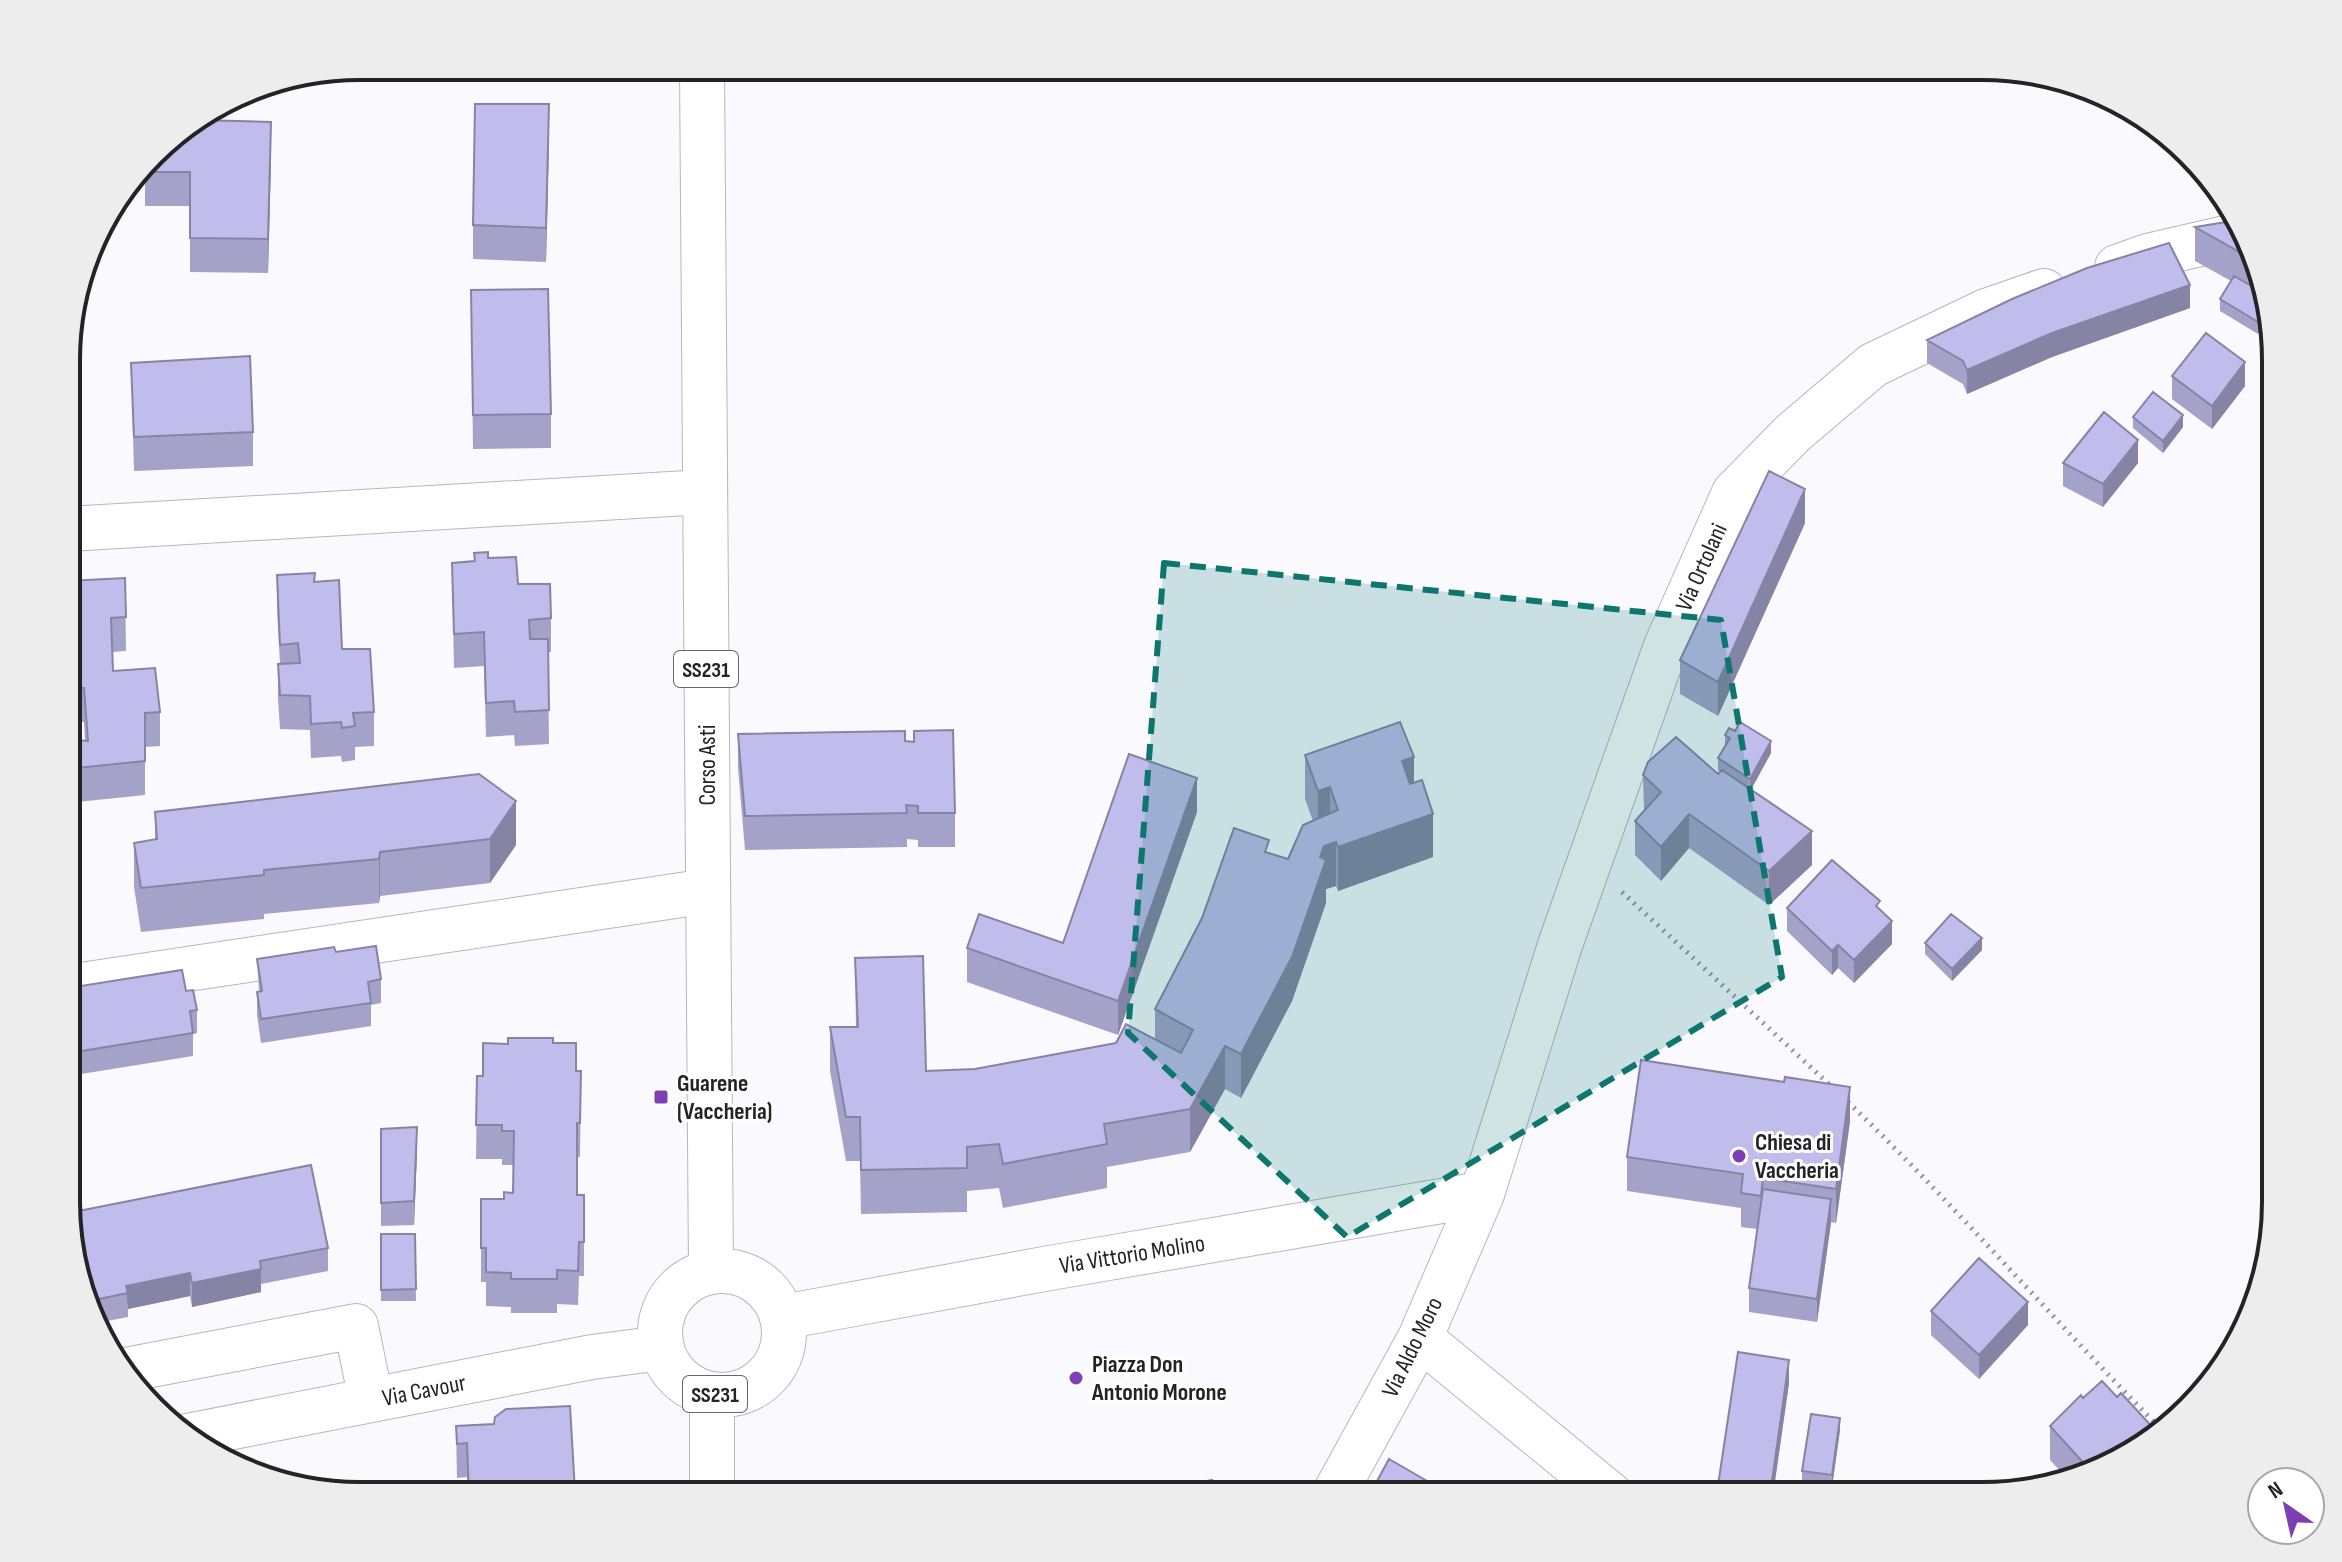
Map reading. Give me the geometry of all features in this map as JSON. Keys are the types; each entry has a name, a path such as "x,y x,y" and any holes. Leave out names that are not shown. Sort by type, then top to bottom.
{"street":[{"name":"Corso Asti","path":"702,81 711,1272"},
{"name":"Via Ortolani","path":"1482,1194 1560,945 1666,646 1734,493 1793,433 1873,365 1986,311 2148,256 2233,236"},
{"path":"80,528 705,492"},
{"path":"80,985 708,891"},
{"name":"Via Vittorio Molino","path":"783,1317 1482,1194"},
{"name":"Via Aldo Moro","path":"1341,1481 1420,1338 1482,1194"},
{"path":"711,1272 730,1271 747,1276 763,1286 775,1300 783,1317"},
{"name":"SS231","path":"711,1272 692,1278 675,1291 665,1309 660,1328 662,1348 669,1365 695,1389 712,1394 732,1394 752,1388 768,1375 779,1358 784,1338 783,1317"},
{"path":"135,1368 356,1326 371,1400"},
{"path":"1420,1338 1594,1481"},
{"name":"Via Cavour","path":"202,1433 592,1357 662,1348"},
{"name":"SS231","path":"712,1394 712,1482"}],"path":[{"path":"1589,862 1918,1170 2086,1354 2154,1422"}],"highlighted area":[{"path":"1164,563 1721,620 1782,977 1347,1237 1128,1033"}],"building":[{"path":"475,104 549,104 546,228 473,225"},
{"path":"216,121 271,122 268,239 190,238 190,172 153,172 190,138"},
{"path":"2225,222 2241,253 2195,227"},
{"path":"2169,243 2190,285 2052,333 1967,370 1963,361 1927,340 2012,299 2087,268"},
{"path":"2234,276 2251,286 2259,320 2258,322 2220,299"},
{"path":"548,289 551,414 473,415 471,290"},
{"path":"2206,333 2245,362 2212,406 2172,376"},
{"path":"250,356 253,432 134,437 131,363"},
{"path":"2153,392 2183,415 2163,441 2133,417"},
{"path":"2104,412 2138,440 2103,484 2063,463"},
{"path":"1769,471 1805,489 1718,682 1680,660"},
{"path":"488,552 488,558 516,557 518,584 550,584 551,618 529,620 530,639 548,639 549,710 515,712 514,701 486,703 484,632 454,634 452,563 475,561 474,553"},
{"path":"315,573 314,582 339,580 342,649 370,649 374,712 353,713 355,726 342,728 341,722 311,724 310,696 280,695 278,664 300,663 298,643 280,645 277,575"},
{"path":"125,578 126,617 111,618 113,671 155,668 160,712 145,713 145,761 80,768 80,740 88,741 84,688 80,688 80,580"},
{"path":"1400,722 1414,757 1402,761 1410,784 1422,780 1433,814 1338,847 1336,842 1324,846 1320,857 1326,860 1292,957 1241,1054 1225,1046 1190,1109 1104,1124 1107,1144 1003,1164 999,1144 967,1147 967,1168 861,1170 860,1117 846,1117 830,1027 858,1027 855,958 923,956 926,1071 975,1069 1116,1043 1126,1024 1181,1053 1193,1030 1155,1009 1202,918 1234,828 1269,840 1265,852 1288,859 1303,825 1338,810 1330,787 1318,791 1305,755"},
{"path":"1740,722 1771,741 1750,779 1718,758 1730,738 1725,735 1729,728 1735,731"},
{"path":"953,730 955,813 918,813 918,806 906,805 907,813 745,816 738,734 905,731 905,741 914,742 914,731"},
{"path":"1676,737 1718,774 1722,770 1812,831 1769,871 1689,814 1661,847 1635,821 1661,792 1643,775 1648,762"},
{"path":"1129,754 1197,778 1118,1001 967,948 979,914 1063,943"},
{"path":"479,774 516,801 490,839 380,852 379,859 264,870 264,875 141,888 134,843 157,839 155,812"},
{"path":"1832,860 1880,901 1876,906 1892,921 1854,960 1838,945 1832,951 1787,908"},
{"path":"1951,914 1982,938 1952,969 1925,943"},
{"path":"376,946 381,979 368,982 371,1003 261,1019 257,992 262,991 257,959 334,947 336,952"},
{"path":"182,970 186,991 193,990 197,1010 190,1011 193,1033 80,1051 80,986"},
{"path":"508,1038 553,1038 553,1043 576,1043 576,1071 581,1071 577,1195 584,1195 584,1242 579,1242 578,1271 557,1270 557,1279 511,1279 511,1273 486,1272 486,1248 481,1248 481,1199 504,1199 504,1192 513,1193 514,1131 502,1131 502,1125 476,1125 477,1076 483,1076 483,1043 508,1044"},
{"name":"Chiesa di Vaccheria","path":"1641,1060 1784,1082 1785,1077 1850,1087 1836,1189 1763,1178 1761,1196 1741,1193 1743,1174 1627,1157"},
{"path":"417,1127 414,1201 381,1203 381,1129"},
{"path":"311,1165 328,1248 260,1261 261,1269 192,1283 190,1273 126,1286 128,1293 98,1299 85,1256 80,1211"},
{"path":"1763,1189 1831,1199 1817,1299 1749,1288"},
{"path":"381,1234 415,1234 416,1289 381,1290"},
{"path":"1979,1258 2028,1302 1979,1355 1931,1311"},
{"path":"1738,1352 1789,1360 1772,1481 1719,1481"},
{"path":"2102,1381 2117,1397 2121,1393 2151,1425 2122,1444 2084,1463 2050,1426 2081,1395 2083,1398"},
{"path":"570,1406 574,1482 468,1482 467,1443 457,1444 456,1426 494,1424 495,1417 506,1409"},
{"path":"1811,1414 1840,1418 1832,1475 1802,1471"},
{"path":"1389,1459 1428,1481 1377,1481"}],"place":[{"name":"Guarene (Vaccheria)","path":"661,1097"},
{"name":"Chiesa di Vaccheria","path":"1739,1156"},
{"name":"Piazza Don Antonio Morone","path":"1076,1378"}]}
